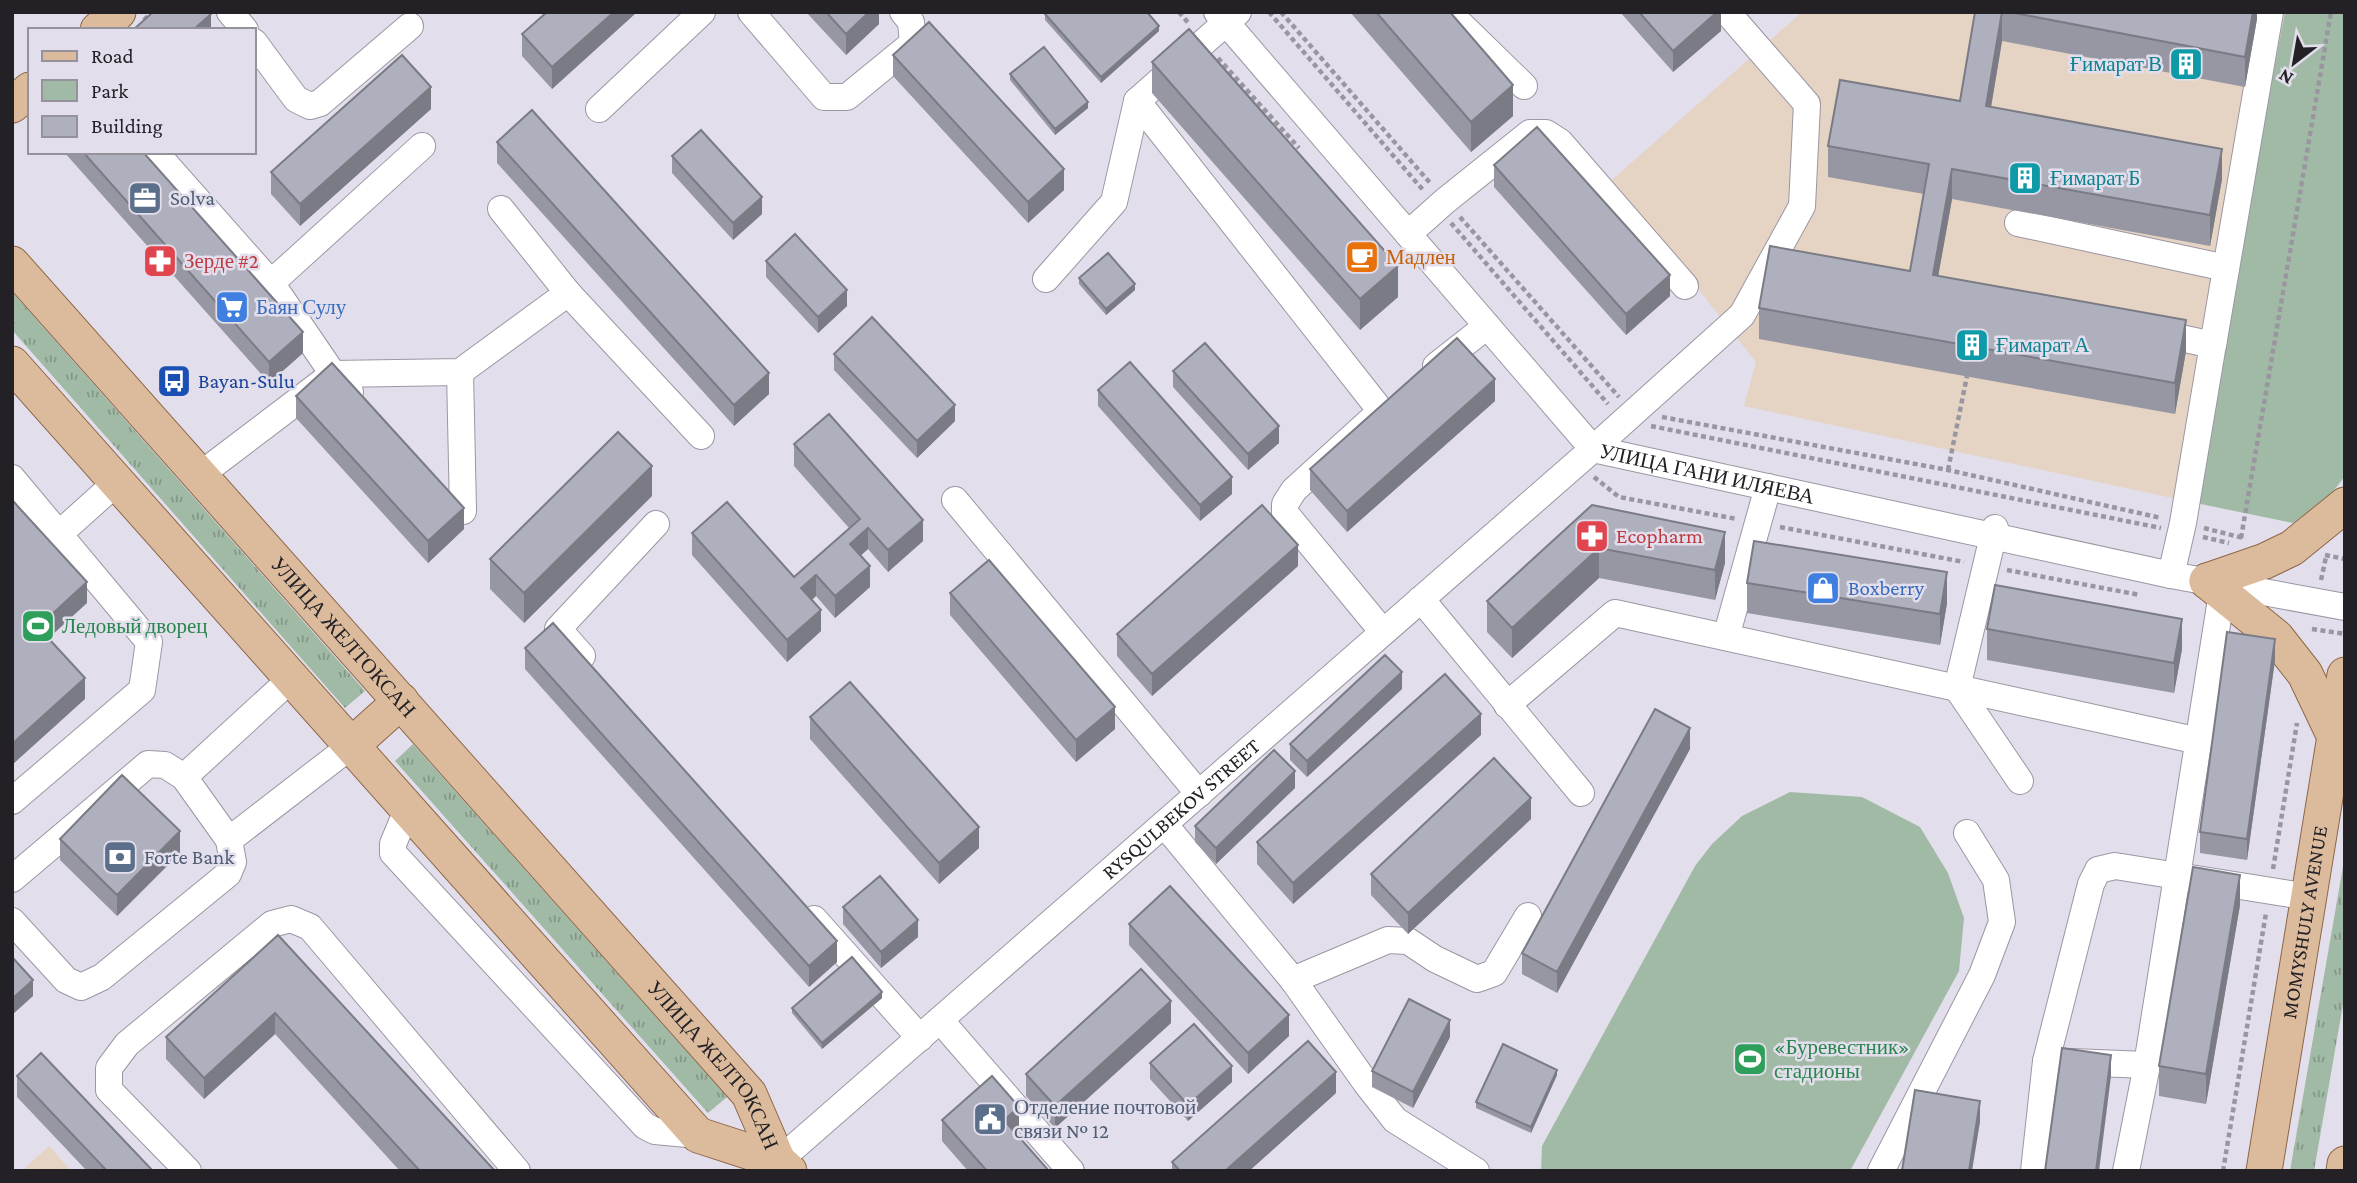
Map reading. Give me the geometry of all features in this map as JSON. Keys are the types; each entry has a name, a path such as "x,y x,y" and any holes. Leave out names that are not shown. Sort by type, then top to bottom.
{"main road":[{"path":"100,28 118,12"},
{"path":"12,106 28,92"},
{"name":"УЛИЦА ЖЕЛТОКСАН","path":"12,264 749,1094 778,1168"},
{"name":"УЛИЦА ЖЕЛТОКСАН","path":"12,364 698,1135 778,1168"},
{"path":"2335,737 2305,674 2276,637 2215,587 2292,548 2345,505"},
{"name":"MOMYSHULY AVENUE","path":"2264,1171 2345,676"},
{"path":"352,745 401,701"},
{"path":"2344,1171 2345,1164"}],"street":[{"path":"230,12 243,28"},
{"path":"599,109 702,12"},
{"path":"751,12 824,97 847,97 913,43 911,22 903,12"},
{"path":"1448,12 1524,86"},
{"name":"RYSQULBEKOV STREET","path":"778,1168 940,1020 1593,449 1742,315 1802,206 1807,104 1727,12"},
{"path":"2171,575 2183,523 2270,12"},
{"path":"1046,279 1114,202 1137,101 1227,16"},
{"name":"УЛИЦА ГАНИ ИЛЯЕВА","path":"1227,16 1408,234 1593,449 1994,532 2215,587 2345,607"},
{"path":"256,45 296,99 310,106 320,103 410,26"},
{"path":"1137,101 1401,395"},
{"path":"1408,234 1530,133 1546,133 1560,142 1685,286"},
{"path":"271,283 422,146"},
{"path":"157,154 271,283 332,374 370,413"},
{"path":"501,209 568,293 701,436"},
{"path":"2018,223 2227,268"},
{"path":"200,475 332,374 460,372 568,293"},
{"path":"1383,632 1285,513 1284,504 1294,490 1401,395 1487,326"},
{"path":"2136,328 2213,345 2214,338"},
{"path":"435,482 463,512 460,372"},
{"path":"12,478 149,642 142,690 12,801"},
{"path":"59,534 117,482"},
{"path":"1726,638 1768,487"},
{"path":"955,500 1199,794"},
{"path":"596,671 558,629 656,524"},
{"path":"1994,532 1957,688 2020,781"},
{"path":"2126,1171 2147,1065 2199,741 2215,587"},
{"path":"1422,599 1581,793"},
{"path":"1507,705 1615,613 2199,741"},
{"path":"184,777 292,678"},
{"path":"229,840 352,745"},
{"path":"12,879 148,764 164,765 184,777 229,840 233,862 228,874 102,977 81,987 66,980 12,921"},
{"path":"1164,824 1293,980 1395,1120 1476,1171"},
{"path":"1881,1171 1982,975 2002,922 1996,880 1967,833"},
{"path":"2034,1171 2046,1061 2091,884 2098,870 2115,866 2309,897"},
{"path":"799,902 920,1038"},
{"path":"1293,980 1388,940 1408,941 1435,959 1477,979 1493,973 1528,916"},
{"path":"188,1171 109,1090 109,1068 127,1044 251,941 272,924 291,919 310,927 517,1171"},
{"path":"940,1020 1071,1171"},
{"path":"2046,1061 2147,1065"}],"path":[{"path":"1281,12 1632,412 1948,470 2254,540"},
{"path":"2241,538 2331,12"},
{"path":"1948,470 1967,376"},
{"path":"1619,497 2151,597"},
{"path":"2326,555 2344,559"},
{"path":"2312,629 2345,634"}],"shaded area":[{"path":"1802,12 2285,12 2191,502 1744,406 1756,362 1612,180"},
{"path":"49,1146 71,1171 22,1171"}],"green space":[{"path":"2285,12 2345,12 2345,476 2332,493 2293,523 2191,502"},
{"path":"12,292 365,691 345,708 12,330"},
{"path":"413,744 727,1097 708,1113 395,761"},
{"name":"«Буревестник» стадионы","path":"1790,792 1862,797 1920,827 1948,873 1964,918 1959,971 1850,1171 1541,1171 1542,1146 1695,866 1712,844 1742,816"},
{"path":"2345,855 2345,993 2314,1171 2290,1171"}],"building":[{"path":"153,12 211,14 195,28 135,28"},
{"path":"547,12 614,12 552,67 522,34"},
{"path":"826,12 869,12 846,34"},
{"path":"1147,12 1159,26 1101,77 1045,14"},
{"path":"1376,12 1450,12 1513,85 1471,122"},
{"path":"1639,12 1717,12 1673,51"},
{"path":"1975,12 2002,12 1986,106 2222,149 2210,215 1952,169 1933,275 2186,320 2175,383 1759,308 1770,246 1910,271 1929,164 1828,146 1840,80 1960,101"},
{"path":"2009,12 2253,12 2245,57"},
{"path":"929,22 1064,169 1028,202 893,55"},
{"path":"1189,29 1398,266 1360,299 1152,62"},
{"path":"1044,47 1088,102 1055,129 1010,74"},
{"path":"402,55 431,87 300,204 271,172"},
{"path":"532,110 769,373 734,405 497,142"},
{"path":"1537,127 1670,275 1626,314 1494,165"},
{"path":"701,130 762,197 733,223 672,156"},
{"name":"Баян Сулу","path":"85,154 145,154 303,332 269,362"},
{"path":"795,234 847,290 818,317 766,261"},
{"path":"1108,253 1135,284 1106,309 1079,278"},
{"path":"872,317 955,405 917,441 834,354"},
{"path":"1457,338 1495,379 1347,511 1310,469"},
{"path":"1205,343 1279,426 1248,454 1173,371"},
{"path":"1130,362 1232,477 1200,505 1098,390"},
{"path":"332,363 464,508 428,541 296,396"},
{"path":"829,414 923,520 888,550 868,528 850,544 870,566 835,596 816,575 801,588 821,610 787,640 692,533 727,502 794,577 860,519 794,444"},
{"path":"618,432 652,466 524,593 490,559"},
{"name":"Ледовый дворец","path":"12,500 87,582 38,627 85,678 12,744"},
{"path":"1262,505 1298,545 1152,674 1117,634"},
{"path":"1592,505 1725,532 1715,570 1599,548 1512,628 1487,601"},
{"path":"1754,541 1947,572 1940,614 1747,583"},
{"path":"989,560 1115,707 1076,740 950,593"},
{"path":"1995,585 2182,619 2174,663 1987,629"},
{"path":"553,623 837,941 809,966 525,648"},
{"path":"2227,632 2275,639 2247,839 2200,832"},
{"path":"1385,655 1402,672 1307,761 1290,744"},
{"path":"1445,674 1481,714 1293,883 1257,842"},
{"path":"850,682 979,827 939,863 810,717"},
{"path":"1655,709 1690,728 1557,972 1522,953"},
{"path":"1274,750 1295,771 1216,848 1195,826"},
{"path":"1494,758 1531,798 1408,913 1371,874"},
{"path":"122,775 180,831 117,895 60,839"},
{"path":"2193,867 2240,875 2206,1074 2159,1066"},
{"path":"880,876 918,920 881,952 843,907"},
{"path":"1170,886 1289,1015 1248,1053 1129,924"},
{"path":"278,935 495,1171 420,1171 275,1013 204,1078 166,1037"},
{"path":"12,957 33,980 12,999"},
{"path":"852,957 882,992 822,1043 792,1008"},
{"path":"1141,969 1171,1001 1055,1106 1026,1074"},
{"path":"1409,999 1450,1020 1413,1092 1372,1071"},
{"path":"1194,1024 1232,1066 1188,1105 1150,1063"},
{"path":"1308,1041 1336,1072 1225,1171 1180,1171 1172,1162"},
{"path":"1503,1044 1557,1070 1531,1127 1476,1102"},
{"path":"2062,1048 2111,1055 2096,1171 2045,1171"},
{"path":"41,1053 153,1171 107,1171 17,1076"},
{"path":"992,1076 1019,1107 1004,1120 1049,1171 987,1171 942,1120"},
{"path":"1915,1090 1980,1101 1969,1171 1902,1171"}],"place":[{"name":"Ғимарат В","path":"2186,64"},
{"name":"Ғимарат Б","path":"2025,178"},
{"name":"Solva","path":"145,198"},
{"name":"Мадлен","path":"1362,257"},
{"name":"Зерде #2","path":"160,261"},
{"name":"Баян Сулу","path":"232,307"},
{"name":"Ғимарат А","path":"1972,345"},
{"name":"Bayan-Sulu","path":"174,381"},
{"name":"Ecopharm","path":"1592,536"},
{"name":"Boxberry","path":"1823,588"},
{"name":"Ледовый дворец","path":"38,626"},
{"name":"Forte Bank","path":"120,857"},
{"name":"«Буревестник» стадионы","path":"1750,1059"},
{"name":"Отделение почтовой связи № 12","path":"990,1119"}]}
